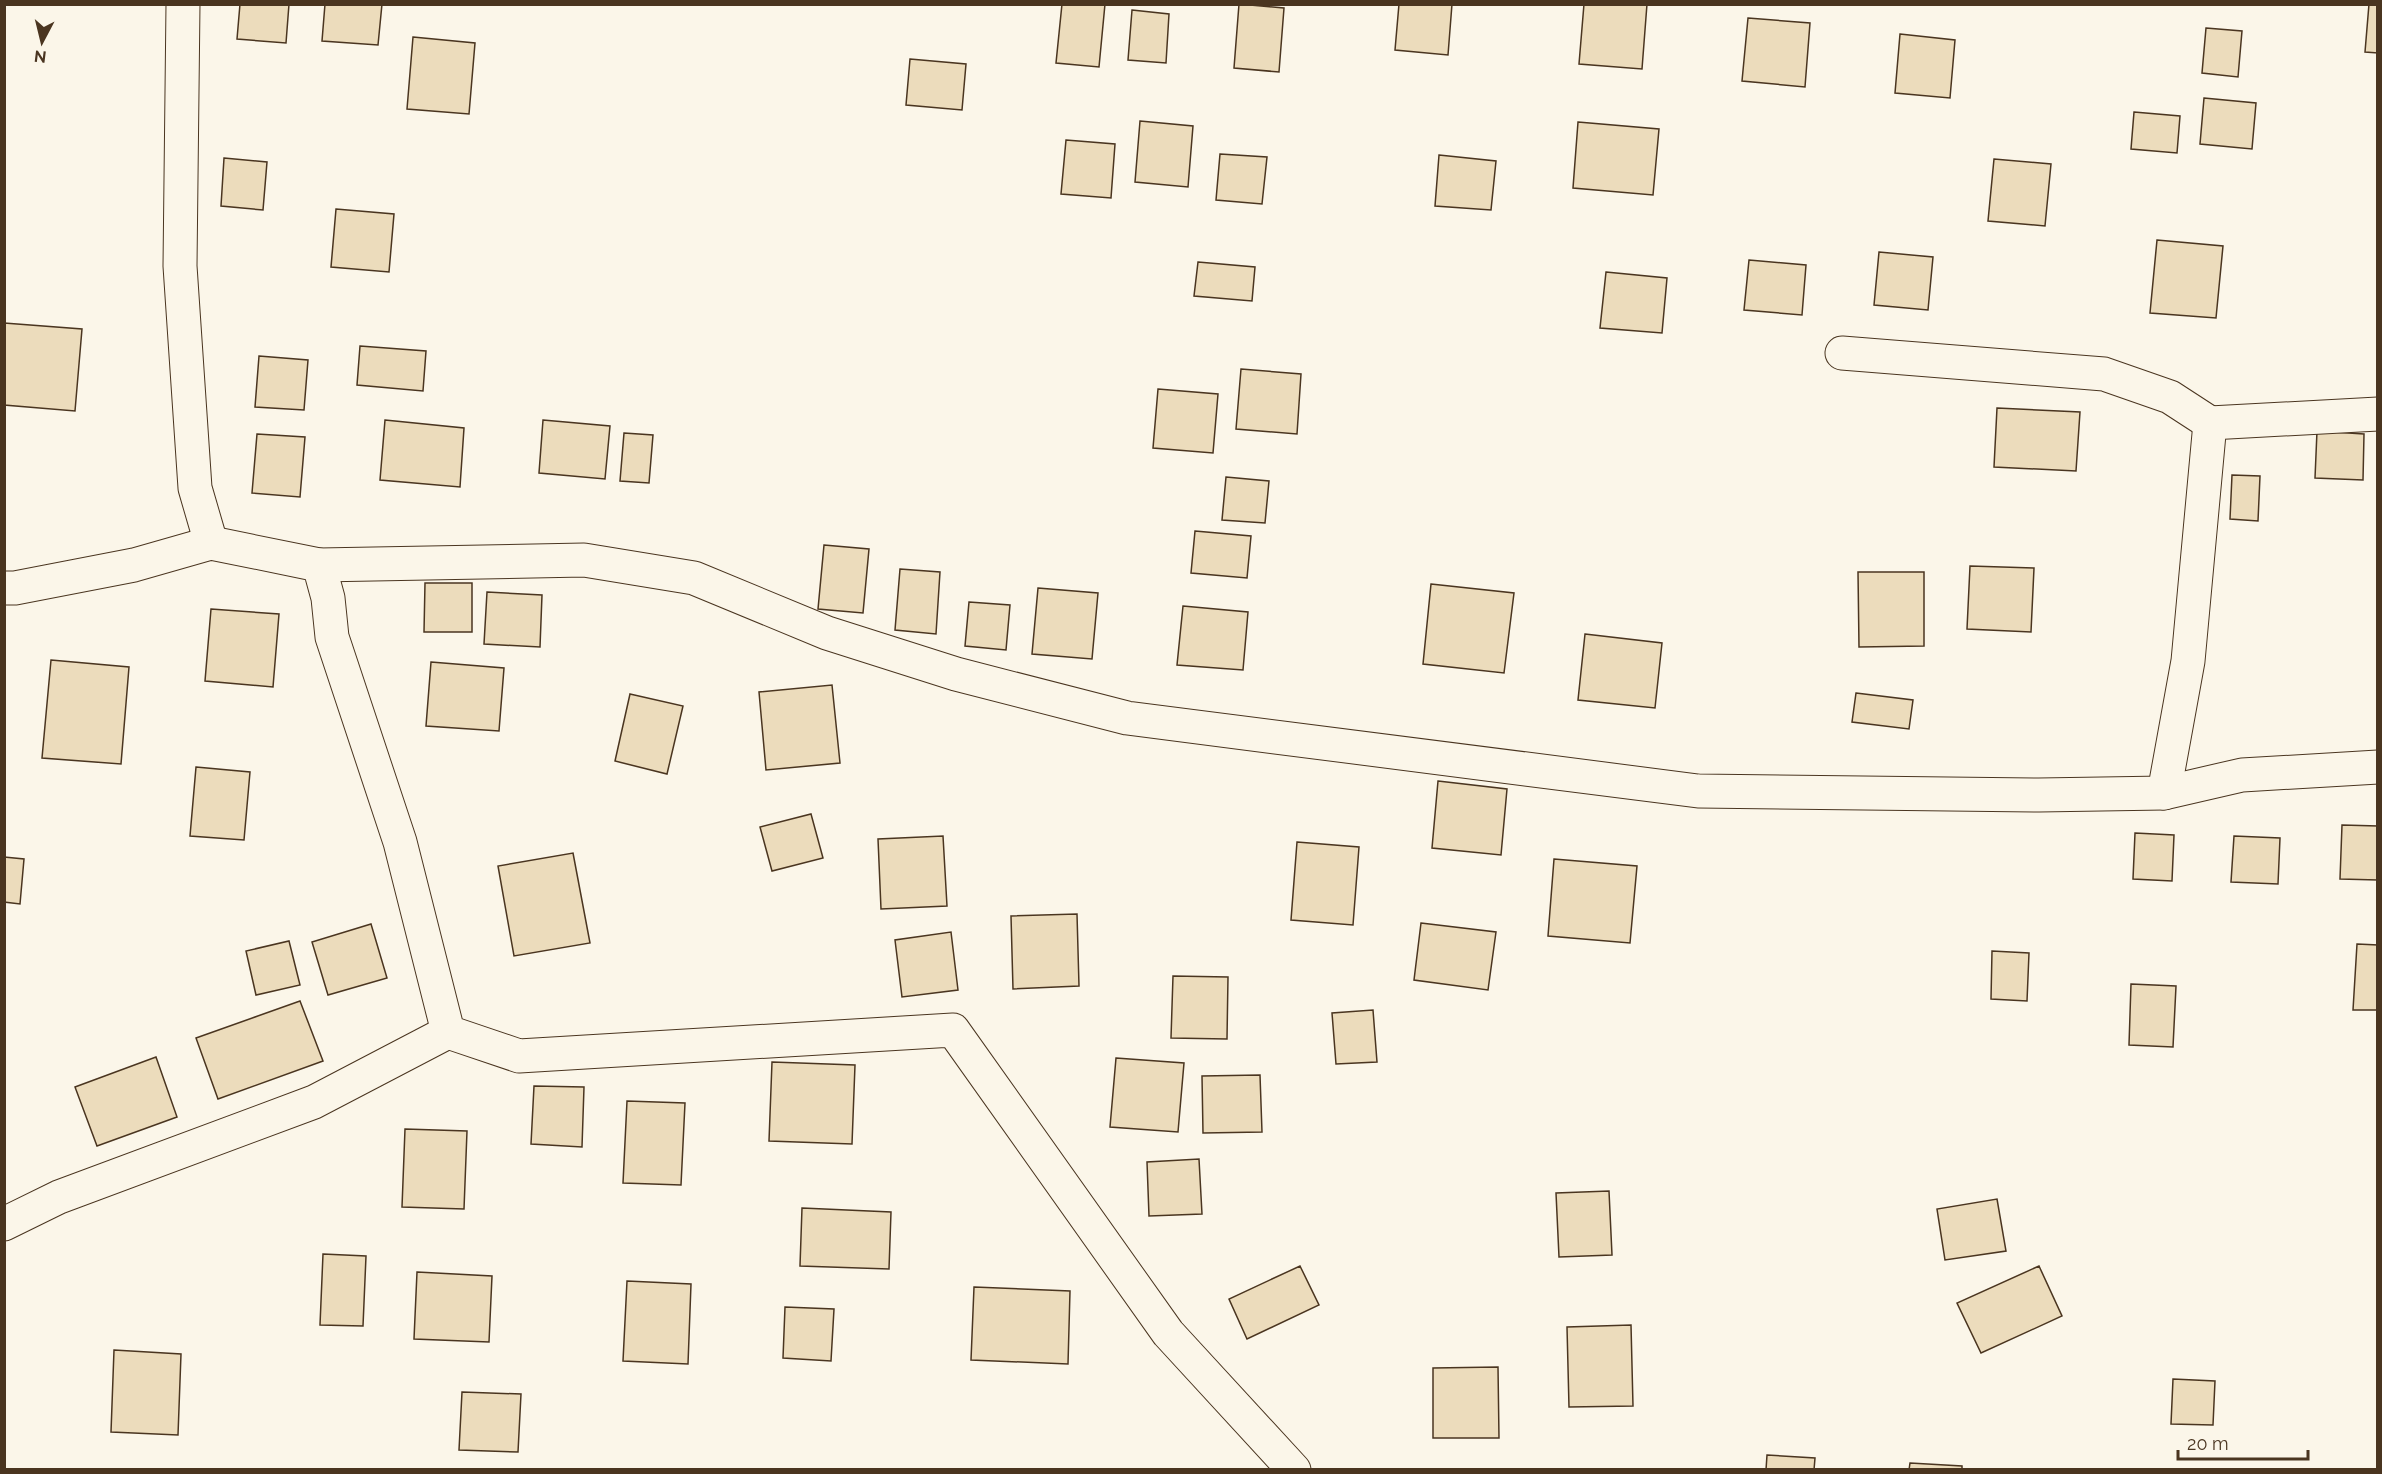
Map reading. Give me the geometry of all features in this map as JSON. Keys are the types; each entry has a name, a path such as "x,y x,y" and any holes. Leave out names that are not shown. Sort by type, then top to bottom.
{"street":[{"path":"183,4 180,266 195,489 211,543"},
{"path":"1842,353 2104,374 2170,397 2210,423 2378,414"},
{"path":"2164,793 2188,661 2210,423"},
{"path":"4,588 15,588 134,565 211,543 319,565 585,560 694,578 827,633 956,674 1126,718 1687,789 2039,795 2164,793 2242,775 2378,767"},
{"path":"319,565 328,598 332,637 400,842 448,1032"},
{"path":"4,1224 59,1197 314,1102 448,1032 519,1056 953,1030 1168,1333 1294,1470"}],"building":[{"path":"240,4 289,4 286,43 237,39"},
{"path":"325,4 382,4 378,45 322,41"},
{"path":"1062,4 1105,4 1099,67 1056,63"},
{"path":"1239,4 1284,8 1279,72 1234,68"},
{"path":"1399,4 1452,4 1448,55 1395,50"},
{"path":"1584,4 1647,4 1642,69 1579,64"},
{"path":"2369,4 2378,4 2378,53 2365,52"},
{"path":"1132,10 1169,14 1166,63 1128,60"},
{"path":"1748,18 1810,23 1805,87 1742,81"},
{"path":"2206,28 2242,31 2238,77 2202,73"},
{"path":"1900,34 1955,40 1950,98 1895,93"},
{"path":"413,37 475,43 469,114 407,109"},
{"path":"910,59 966,64 962,110 906,105"},
{"path":"2204,98 2256,103 2252,149 2200,144"},
{"path":"2134,112 2180,116 2177,153 2131,149"},
{"path":"1140,121 1193,126 1188,187 1135,182"},
{"path":"1578,122 1659,129 1653,195 1573,188"},
{"path":"1066,140 1115,144 1111,198 1061,194"},
{"path":"1220,154 1267,157 1262,204 1216,200"},
{"path":"1439,155 1496,161 1491,210 1435,206"},
{"path":"224,158 267,162 263,210 221,206"},
{"path":"1994,159 2051,164 2045,226 1988,221"},
{"path":"336,209 394,214 389,272 331,267"},
{"path":"2157,240 2223,246 2216,318 2150,313"},
{"path":"1879,252 1933,257 1928,310 1874,305"},
{"path":"1749,260 1806,265 1802,315 1744,310"},
{"path":"1198,262 1255,267 1252,301 1194,296"},
{"path":"1606,272 1667,278 1662,333 1600,328"},
{"path":"4,323 82,329 75,411 4,405"},
{"path":"360,346 426,351 423,391 357,385"},
{"path":"259,356 308,360 304,410 255,407"},
{"path":"1241,369 1301,374 1297,434 1236,429"},
{"path":"1158,389 1218,394 1213,453 1153,448"},
{"path":"1997,408 2080,412 2076,471 1994,467"},
{"path":"385,420 464,428 460,487 380,480"},
{"path":"543,420 610,426 605,479 539,473"},
{"path":"2317,431 2364,434 2363,480 2315,478"},
{"path":"624,433 653,435 649,483 620,481"},
{"path":"257,434 305,437 300,497 252,493"},
{"path":"2232,475 2260,476 2258,521 2230,519"},
{"path":"1226,477 1269,481 1265,523 1222,520"},
{"path":"1195,531 1251,536 1247,578 1191,573"},
{"path":"824,545 869,549 863,613 818,609"},
{"path":"1970,566 2034,568 2031,632 1967,629"},
{"path":"900,569 940,572 936,634 895,630"},
{"path":"1858,572 1924,572 1924,646 1859,647"},
{"path":"425,583 472,583 472,632 424,632"},
{"path":"1431,584 1514,593 1504,673 1423,664"},
{"path":"1038,588 1098,593 1092,659 1032,654"},
{"path":"487,592 542,595 540,647 484,644"},
{"path":"969,602 1010,605 1006,650 965,646"},
{"path":"1183,606 1248,612 1243,670 1177,665"},
{"path":"211,609 279,614 273,687 205,681"},
{"path":"1585,634 1662,643 1655,708 1578,700"},
{"path":"51,660 129,667 121,764 42,758"},
{"path":"431,662 504,668 499,731 426,726"},
{"path":"832,685 840,763 766,770 759,692"},
{"path":"1856,693 1913,700 1909,729 1852,722"},
{"path":"630,694 683,706 667,774 615,761"},
{"path":"196,767 250,772 244,840 190,836"},
{"path":"1438,781 1507,789 1501,855 1432,848"},
{"path":"811,814 823,858 772,871 760,827"},
{"path":"2342,825 2378,826 2378,880 2340,879"},
{"path":"2135,833 2174,835 2172,881 2133,879"},
{"path":"943,836 947,906 881,909 878,839"},
{"path":"2234,836 2280,838 2278,884 2231,882"},
{"path":"1297,842 1359,847 1353,925 1291,920"},
{"path":"573,853 590,943 514,956 498,866"},
{"path":"4,857 24,859 20,904 4,902"},
{"path":"1554,859 1637,866 1630,943 1548,936"},
{"path":"1077,914 1079,986 1013,989 1011,916"},
{"path":"1421,923 1496,932 1488,990 1414,980"},
{"path":"371,924 387,978 328,995 312,942"},
{"path":"951,932 958,990 902,997 895,940"},
{"path":"289,941 300,985 256,995 246,951"},
{"path":"2357,944 2378,945 2378,1010 2353,1010"},
{"path":"1992,951 2029,953 2027,1001 1991,999"},
{"path":"1173,976 1228,977 1227,1039 1171,1038"},
{"path":"2131,984 2176,986 2173,1047 2129,1045"},
{"path":"300,1001 323,1061 218,1099 196,1038"},
{"path":"1373,1010 1377,1062 1336,1064 1332,1013"},
{"path":"156,1057 177,1117 97,1146 75,1087"},
{"path":"1116,1058 1184,1063 1178,1132 1110,1127"},
{"path":"772,1062 855,1065 852,1144 769,1141"},
{"path":"1260,1075 1262,1132 1203,1133 1202,1076"},
{"path":"534,1086 584,1087 582,1147 531,1144"},
{"path":"627,1101 685,1103 681,1185 623,1183"},
{"path":"405,1129 467,1131 464,1209 402,1207"},
{"path":"1199,1159 1202,1214 1149,1216 1147,1162"},
{"path":"1609,1191 1612,1255 1559,1257 1556,1193"},
{"path":"1997,1199 2006,1251 1945,1260 1937,1209"},
{"path":"802,1208 891,1212 889,1269 800,1266"},
{"path":"323,1254 366,1256 363,1326 320,1325"},
{"path":"1300,1266 1319,1305 1247,1339 1229,1299"},
{"path":"2039,1266 2062,1316 1981,1353 1957,1303"},
{"path":"417,1272 492,1276 489,1342 414,1339"},
{"path":"627,1281 691,1284 688,1364 623,1361"},
{"path":"974,1287 1070,1291 1068,1364 971,1360"},
{"path":"785,1307 834,1309 831,1361 783,1358"},
{"path":"1631,1325 1633,1406 1569,1407 1567,1327"},
{"path":"114,1350 181,1354 178,1435 111,1432"},
{"path":"1498,1367 1499,1438 1433,1438 1433,1368"},
{"path":"2173,1379 2215,1381 2213,1425 2171,1424"},
{"path":"462,1392 521,1394 518,1452 459,1450"},
{"path":"1767,1455 1815,1458 1814,1470 1766,1470"},
{"path":"1910,1463 1962,1466 1962,1470 1909,1470"}]}
